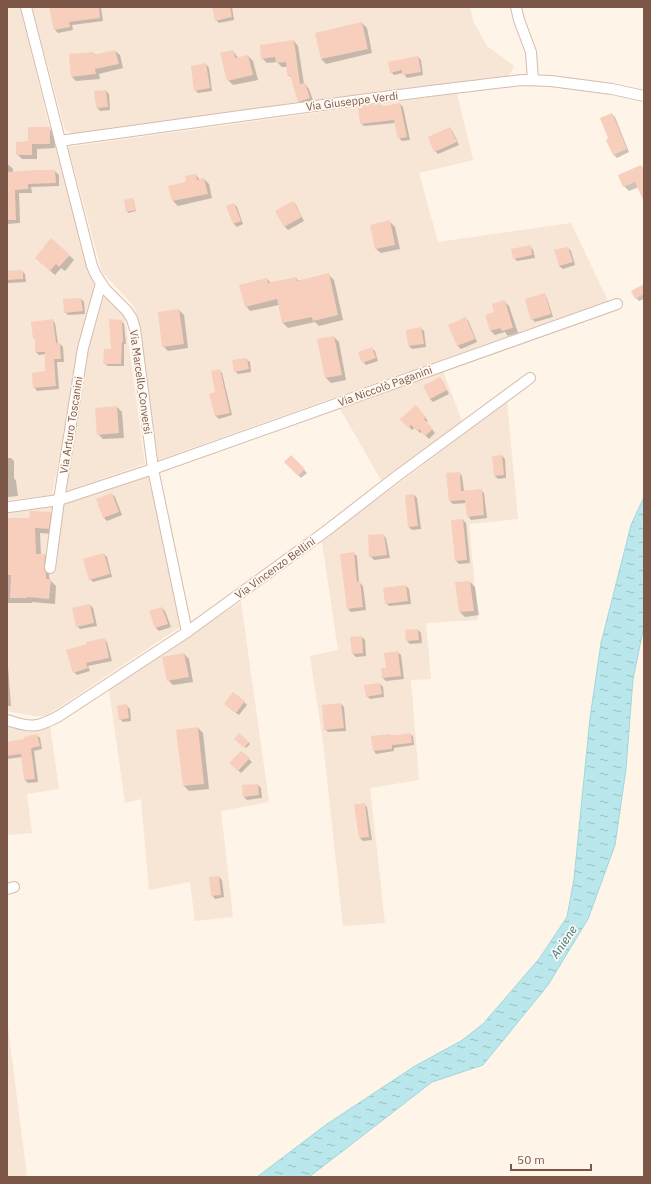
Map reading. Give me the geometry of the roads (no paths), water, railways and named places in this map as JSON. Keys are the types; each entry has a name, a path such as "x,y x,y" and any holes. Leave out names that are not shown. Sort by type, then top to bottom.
{"street":[{"name":"Via Marcello Conversi","path":"26,7 92,266 101,283 125,308 132,319 153,468 187,632"},
{"path":"516,7 519,20 531,52 533,80"},
{"name":"Via Giuseppe Verdi","path":"60,141 319,105 514,81 551,81 599,87 644,96"},
{"name":"Via Arturo Toscanini","path":"50,568 83,348 101,283"},
{"name":"Via Niccolò Paganini","path":"9,507 59,500 617,304"},
{"name":"Via Vincenzo Bellini","path":"7,720 29,726 40,725 52,720 187,632 326,531 397,476 530,378"}],"water":[{"name":"Aniene","path":"644,497 644,626 633,679 626,769 615,845 588,919 548,985 483,1065 432,1082 309,1177 257,1177 327,1124 415,1066 461,1041 483,1024 539,959 567,917 574,879 590,718 601,643 631,525"}]}
